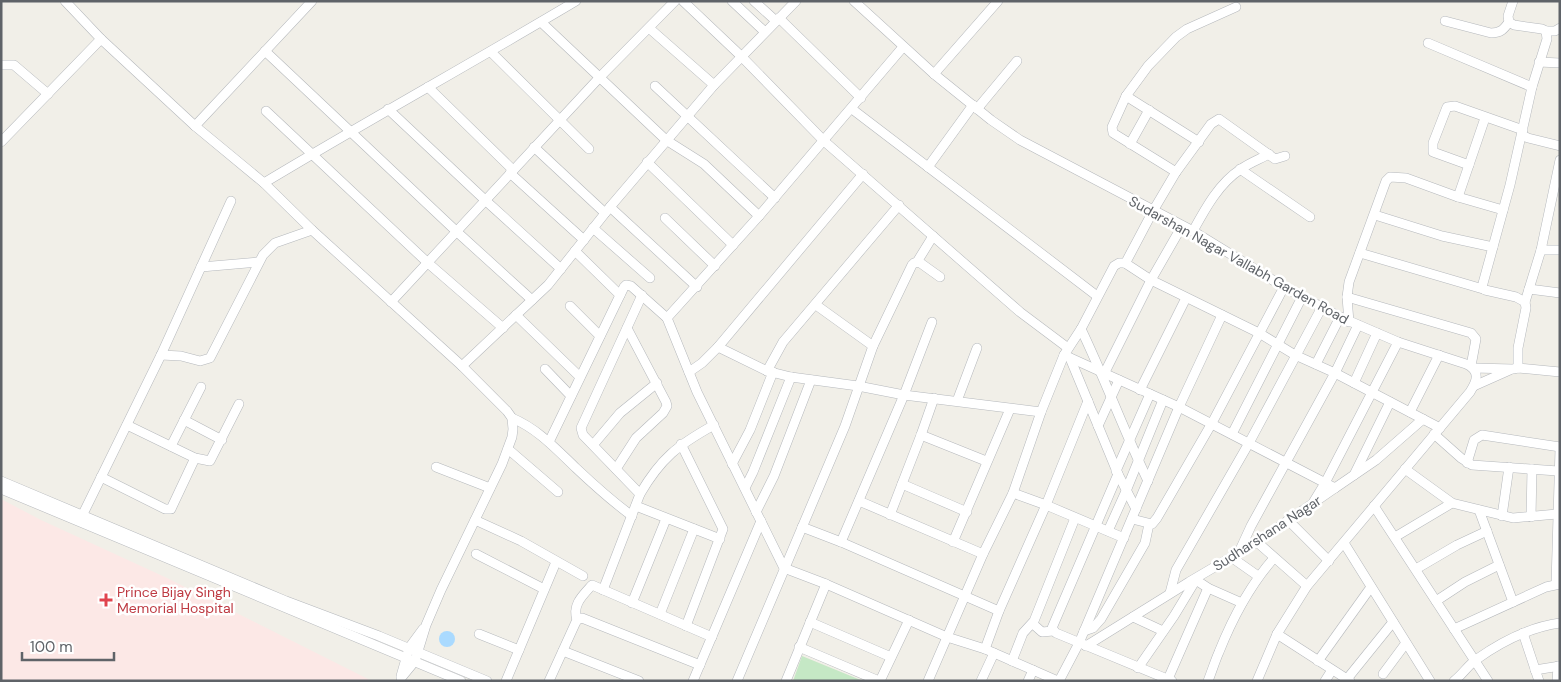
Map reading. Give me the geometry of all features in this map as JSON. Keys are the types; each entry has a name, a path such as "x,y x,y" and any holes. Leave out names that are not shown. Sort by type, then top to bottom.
{"street":[{"path":"65,1 102,39 195,126 264,183 312,230 462,366 512,418 528,426 549,442 602,492 632,516"},
{"path":"195,126 312,1"},
{"path":"264,183 349,131 490,52 576,1"},
{"path":"391,302 599,78 675,1"},
{"path":"683,1 741,56 824,141 1068,354 1103,373 1212,423 1335,488"},
{"path":"732,1 765,32"},
{"path":"754,1 777,19 861,98"},
{"path":"462,366 548,285 647,162 714,85 796,1"},
{"name":"Sudarshan Nagar Vallabh Garden Road","path":"854,1 934,74 975,108 1020,140 1193,231 1284,287 1340,317 1398,342 1473,367 1560,372"},
{"path":"934,74 998,1"},
{"path":"1445,21 1498,33 1509,22 1508,16 1513,1"},
{"path":"1176,172 1130,144 1112,130 1115,120 1126,96 1148,66 1176,37 1187,29 1236,7"},
{"path":"541,22 666,140 704,164 758,216"},
{"path":"1509,22 1514,25 1542,29 1546,35"},
{"path":"649,28 714,85"},
{"path":"1483,289 1482,284 1503,210 1538,62 1546,35 1560,28"},
{"path":"1,142 102,39"},
{"path":"1428,43 1532,87"},
{"path":"667,318 697,287 852,109 903,47"},
{"path":"265,51 456,232 532,300"},
{"path":"490,52 588,149"},
{"path":"928,167 975,108 1017,61"},
{"path":"1538,62 1560,63"},
{"path":"1,65 14,65 48,94"},
{"path":"655,86 774,198"},
{"path":"428,87 584,240"},
{"path":"1126,96 1199,142"},
{"path":"1469,165 1433,152 1433,143 1447,107 1455,106 1522,132 1528,138 1560,146"},
{"path":"388,109 561,269"},
{"path":"852,109 1097,296"},
{"path":"1130,144 1148,110"},
{"path":"266,111 428,263 503,328"},
{"path":"1458,197 1485,118"},
{"path":"1125,264 1176,172 1211,124 1219,119 1269,154 1278,159 1285,156"},
{"path":"534,147 697,287"},
{"path":"1193,231 1215,194 1240,169 1269,154"},
{"path":"1474,386 1516,368 1526,308 1525,302 1541,250 1558,177 1560,160"},
{"path":"647,162 733,245"},
{"path":"1240,169 1310,217"},
{"path":"689,372 702,363 718,347 863,174"},
{"path":"1258,576 1235,554 1335,373 1353,323 1347,297 1349,282 1386,181 1392,176 1406,178 1458,197 1503,210"},
{"path":"82,516 161,355 231,201"},
{"path":"732,464 750,430 770,371 783,342 899,205"},
{"path":"1375,215 1442,236 1492,247"},
{"path":"665,218 715,266"},
{"path":"1103,373 1151,280 1182,226"},
{"path":"593,228 650,278"},
{"path":"161,355 181,356 200,361 210,358 258,262 268,249 274,243 312,230"},
{"path":"737,681 845,426 873,346 912,265 917,262 933,236"},
{"path":"1541,250 1560,250"},
{"path":"575,251 620,294"},
{"path":"1360,253 1516,297 1525,302"},
{"path":"201,267 258,262"},
{"path":"917,262 940,277"},
{"path":"928,681 983,554 1013,492 1042,412 1068,354 1097,296 1114,266 1118,263 1125,264 1151,280 1259,333 1296,355 1423,418 1467,463 1472,465 1558,471"},
{"path":"549,442 620,294 624,287 629,285 667,318 689,372 732,464 784,568 826,584 946,637 989,651 1058,681 1082,645 1084,631 1179,407 1222,315"},
{"path":"1132,519 1152,524 1157,518 1212,423 1284,287"},
{"path":"1529,289 1560,293"},
{"path":"640,494 583,435 581,428 642,295"},
{"path":"1232,434 1302,297"},
{"path":"1257,681 1277,634 1307,586 1474,386 1477,374 1473,367 1476,339 1472,333 1347,297"},
{"path":"1140,390 1186,298"},
{"path":"816,305 873,346"},
{"path":"570,306 600,336"},
{"path":"1170,593 1176,570 1249,443 1322,307"},
{"path":"516,315 580,377"},
{"path":"1316,364 1340,317"},
{"path":"841,542 904,395 932,322"},
{"path":"616,469 636,438 665,410 666,402 627,328"},
{"path":"1081,328 1103,373 1130,443 1148,481"},
{"path":"1354,383 1376,333"},
{"path":"1312,504 1325,483 1398,342"},
{"path":"718,347 770,371 791,377 858,386 904,395 1042,412"},
{"path":"957,401 976,348"},
{"path":"1068,354 1117,472 1136,510"},
{"path":"1410,412 1439,355"},
{"path":"545,370 571,396"},
{"path":"745,488 791,377"},
{"path":"756,512 774,476 811,380"},
{"path":"1098,426 1119,380"},
{"path":"593,445 620,413 656,383"},
{"path":"171,446 201,387"},
{"path":"1053,632 1053,624 1096,526 1150,394"},
{"path":"890,515 922,435 934,398"},
{"path":"1108,532 1163,400"},
{"path":"982,681 999,611 1046,505 1088,401"},
{"path":"1354,475 1390,402"},
{"path":"127,425 195,458 210,462 239,404"},
{"path":"953,542 1010,409"},
{"path":"400,679 417,657 426,625 508,449 512,438 512,418"},
{"name":"Sudharshana Nagar","path":"1138,668 1163,632 1194,579 1256,542 1376,460 1423,418"},
{"path":"184,420 222,440"},
{"path":"603,590 640,494 659,466 681,444 714,425"},
{"path":"922,435 986,462"},
{"path":"1454,629 1546,587 1558,584 1558,471 1560,448 1482,435 1474,440 1467,463"},
{"path":"681,444 723,529 686,626"},
{"path":"508,449 558,492"},
{"path":"101,477 168,510 171,509 195,458"},
{"path":"1502,516 1509,467"},
{"path":"436,468 490,488"},
{"path":"1405,469 1452,504 1513,518 1558,514"},
{"path":"1532,469 1532,517"},
{"path":"1,481 407,653"},
{"path":"902,484 967,512"},
{"path":"1,489 222,582 417,657 487,681"},
{"path":"1013,492 1124,538"},
{"path":"860,501 983,554"},
{"path":"1395,537 1452,504"},
{"path":"636,506 720,539"},
{"path":"1374,506 1488,681"},
{"path":"1479,510 1513,602"},
{"path":"1012,662 1023,633 1032,624 1075,518"},
{"path":"632,603 666,519"},
{"path":"474,520 515,538 583,576"},
{"path":"1288,520 1329,561"},
{"path":"693,681 760,521"},
{"path":"1084,631 1093,628 1101,619 1144,543 1149,524"},
{"path":"802,527 999,611"},
{"path":"660,614 694,529"},
{"path":"1416,569 1457,545 1487,531"},
{"path":"1256,542 1307,586"},
{"path":"1344,543 1430,681"},
{"path":"476,554 544,589"},
{"path":"1208,681 1218,654 1242,603 1258,576 1274,558"},
{"path":"506,681 556,562"},
{"path":"1436,601 1465,582 1499,565"},
{"path":"1082,645 1133,617 1194,579"},
{"name":"Sudharshana Nagar","path":"1194,579 1208,588 1242,603"},
{"path":"786,681 826,584"},
{"path":"577,620 574,614 577,602 592,585 712,637"},
{"path":"1318,661 1371,587"},
{"path":"1032,624 1042,632 1053,632 1170,680 1208,588"},
{"path":"1133,617 1163,632"},
{"path":"577,620 586,618 700,664"},
{"path":"549,681 577,620"},
{"path":"799,647 880,681 909,620"},
{"path":"810,622 891,657"},
{"path":"1277,634 1349,680 1393,622"},
{"path":"1454,681 1476,660 1523,633 1560,623"},
{"path":"400,679 407,653 426,625"},
{"path":"1523,633 1539,681"},
{"path":"479,634 519,650"},
{"path":"1383,674 1406,643"},
{"path":"563,651 639,681"},
{"path":"417,657 461,681"},
{"path":"1535,670 1559,666 1557,681"},
{"path":"1028,681 1033,670"},
{"path":"1325,681 1332,670"}],"shaded area":[{"name":"Prince Bijay Singh Memorial Hospital","path":"1,499 41,520 167,578 372,681 1,681"}],"green space":[{"path":"802,656 863,681 793,681"}],"water":[{"path":"447,631 453,633 455,639 453,645 447,647 441,645 439,639 441,633"}],"place":[{"name":"Prince Bijay Singh Memorial Hospital","path":"106,600"}]}
